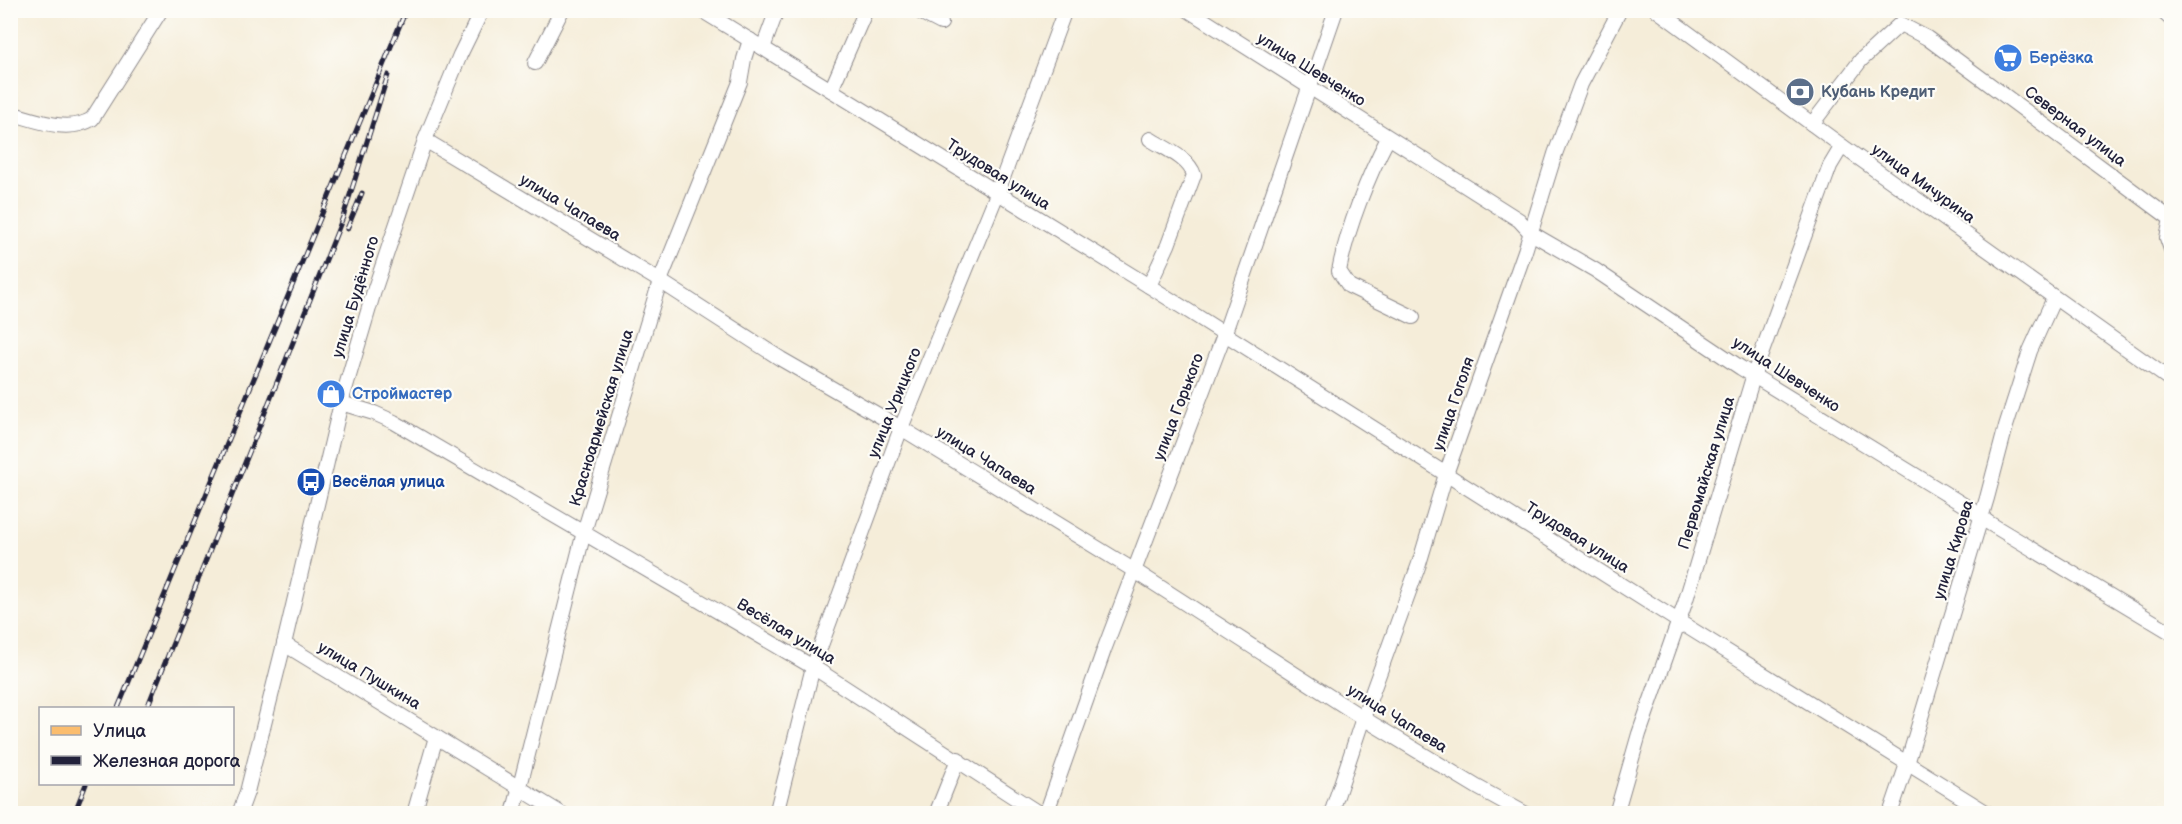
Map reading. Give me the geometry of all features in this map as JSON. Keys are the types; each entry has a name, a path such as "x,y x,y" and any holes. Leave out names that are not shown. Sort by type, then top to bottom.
{"street":[{"path":"10,113 61,126 82,125 92,119 161,10"},
{"name":"улица Будённого","path":"239,813 247,792 284,644 341,403 374,291 425,140 482,10"},
{"path":"535,63 561,10"},
{"name":"Трудовая улица","path":"701,10 1149,286 1678,621 1989,813"},
{"path":"763,48 777,10"},
{"path":"831,90 866,10"},
{"path":"916,10 941,23"},
{"name":"улица Урицкого","path":"776,813 813,667 901,428 997,194 1065,10"},
{"name":"улица Шевченко","path":"1188,10 1519,220 1531,233 1595,270 1754,374 1981,517 2172,633"},
{"name":"улица Горького","path":"1046,813 1104,650 1224,335 1336,10"},
{"name":"улица Гоголя","path":"1331,813 1419,564 1446,474 1531,233 1552,163 1581,84 1620,10"},
{"name":"улица Мичурина","path":"1657,10 1842,146 2172,381"},
{"path":"2161,10 2172,20"},
{"name":"Северная улица","path":"1812,124 1862,60 1900,24 1936,44 2171,219 2167,238 2172,252"},
{"name":"Красноармейская улица","path":"513,813 584,532 660,281 740,82 750,40"},
{"path":"1388,138 1375,163 1339,271 1349,286 1413,317"},
{"path":"1149,286 1194,175 1185,162 1150,139"},
{"name":"улица Чапаева","path":"425,140 660,281 782,359 901,428 1135,571 1363,718 1477,788 1526,813"},
{"name":"Первомайская улица","path":"1616,813 1754,374 1830,166 1842,146"},
{"name":"улица Кирова","path":"1890,813 1907,764 2006,426 2030,351 2054,298"},
{"name":"Весёлая улица","path":"341,403 394,422 584,532 813,667 1040,813"},
{"name":"улица Пушкина","path":"284,644 562,813"},
{"path":"414,813 436,737"},
{"path":"936,813 958,759"}],"railway":[{"path":"118,707 406,10"},
{"path":"147,707 343,217 388,75"},
{"path":"347,229 362,193"},
{"path":"74,814 86,785"}],"place":[{"name":"Берёзка","path":"2008,58"},
{"name":"Кубань Кредит","path":"1800,92"},
{"name":"Строймастер","path":"331,394"},
{"name":"Весёлая улица","path":"311,482"}]}
